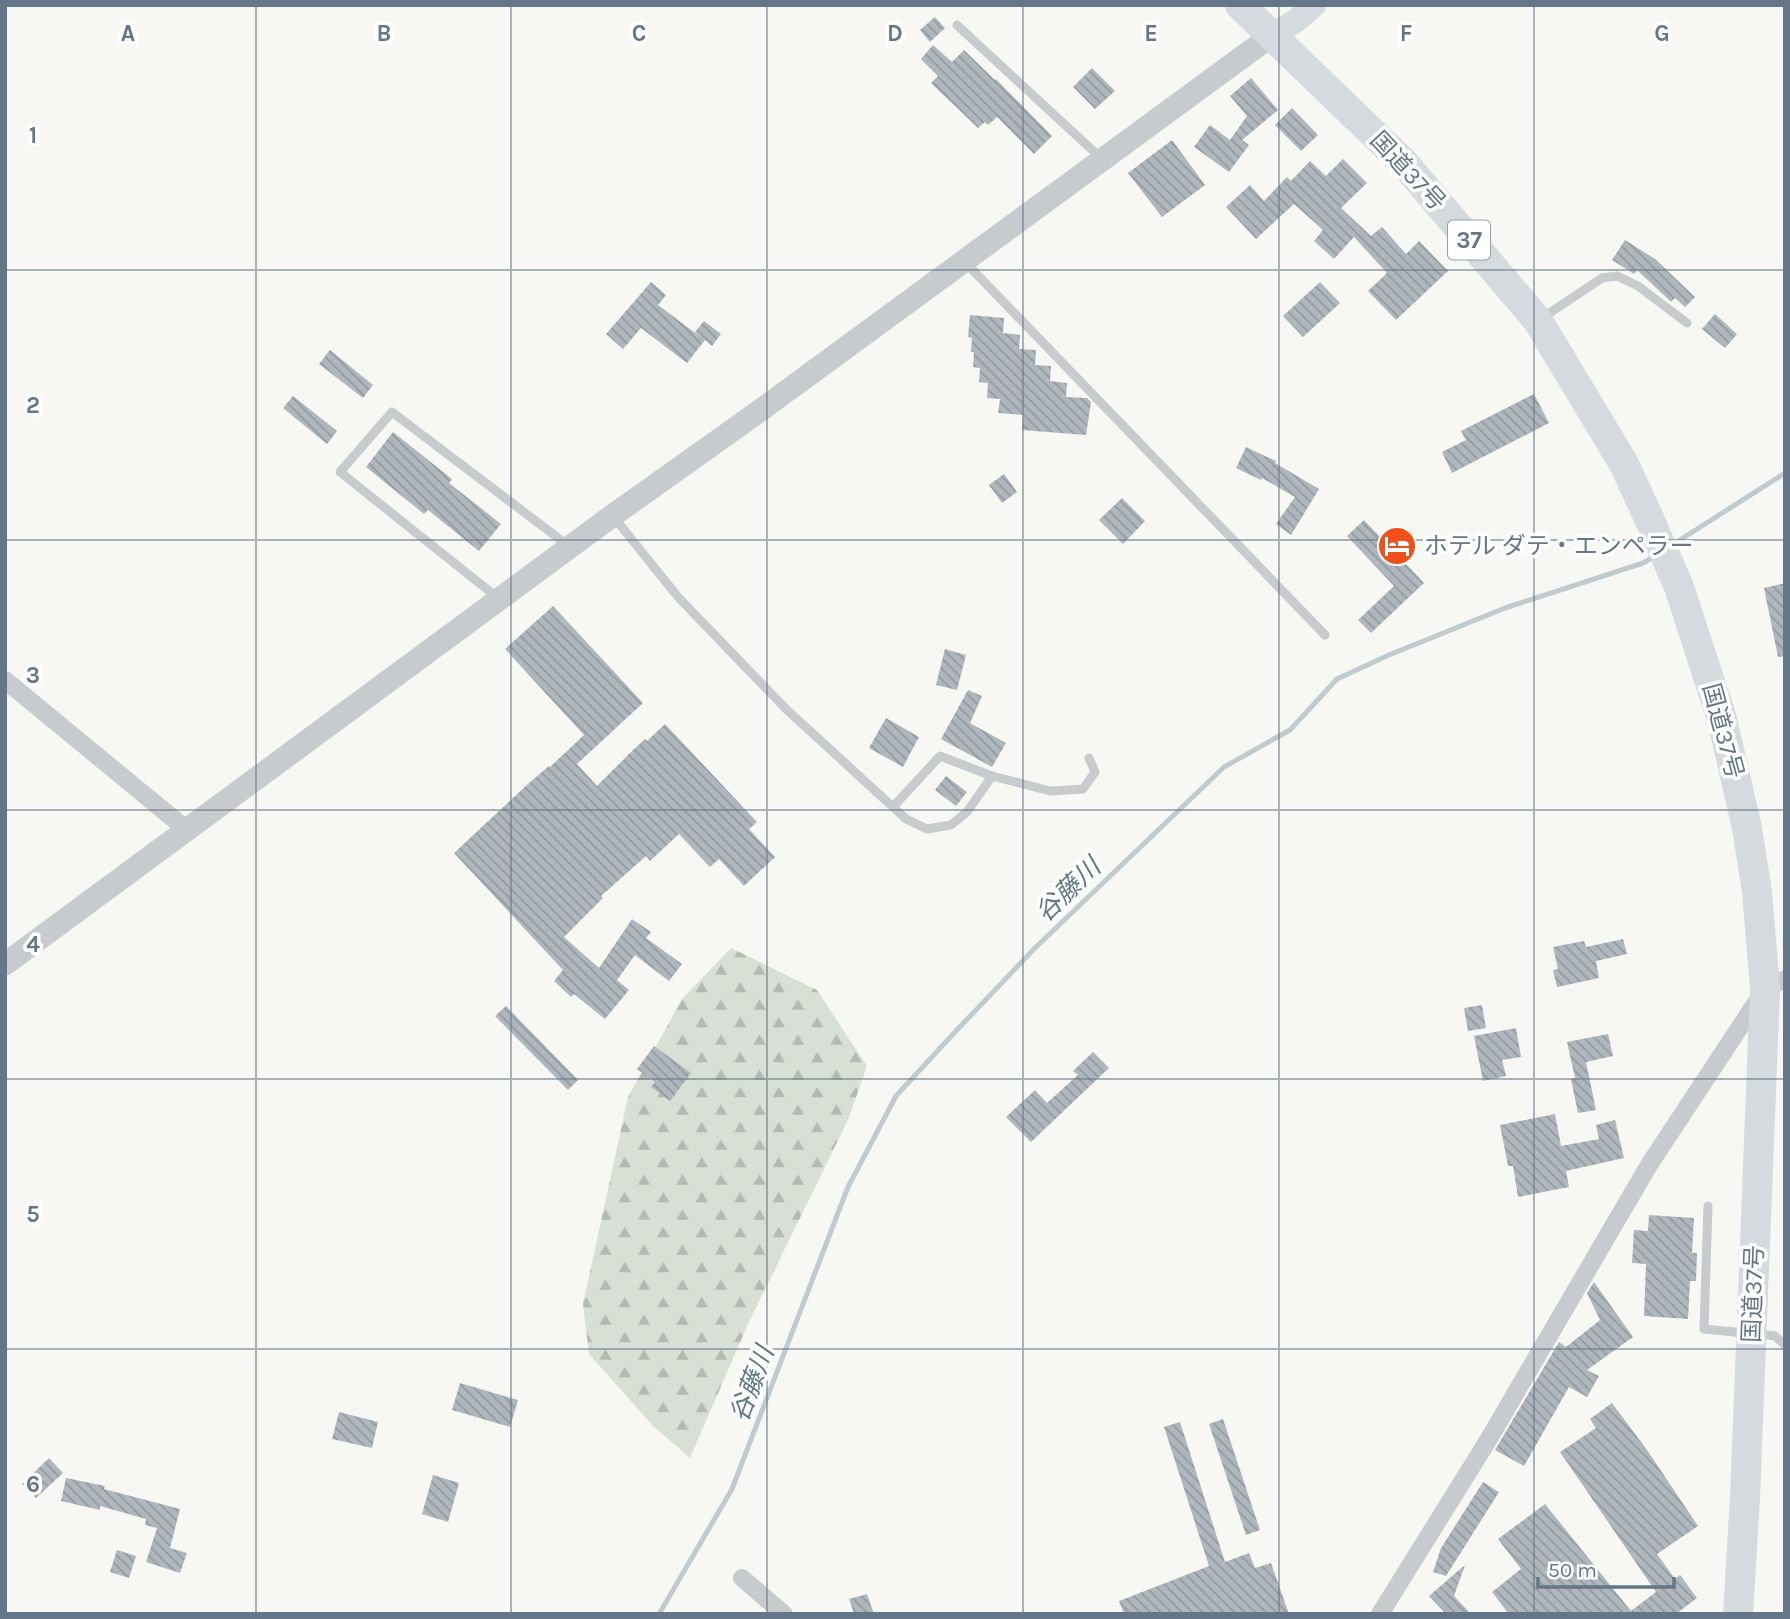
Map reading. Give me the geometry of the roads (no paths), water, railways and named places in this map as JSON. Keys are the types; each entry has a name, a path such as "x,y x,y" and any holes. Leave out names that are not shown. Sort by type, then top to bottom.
{"highway":[{"name":"国道37号","path":"1240,5 1404,163 1538,321 1624,464 1679,587 1722,719 1747,828 1775,984 1751,1334 1738,1614"}],"main road":[{"path":"1271,36 1297,20 1314,5"}],"street":[{"path":"5,964 612,516 1271,36"},
{"path":"5,680 186,829"},
{"path":"1380,1614 1487,1442 1649,1165 1775,984"},
{"path":"742,1578 784,1614"}],"lane":[{"path":"957,25 1102,159"},
{"path":"964,260 1325,635"},
{"path":"1538,321 1602,278 1617,276 1638,286 1687,323"},
{"path":"499,600 340,472 392,412 570,547"},
{"path":"612,516 678,597 777,700 906,818 928,829 951,825 967,812 992,776"},
{"path":"893,807 940,756 992,776 1050,791 1083,789 1095,772 1090,758"},
{"path":"1709,1206 1704,1329 1775,1336 1785,1345"}],"waterway":[{"name":"谷藤川","path":"1672,545 1785,473"},
{"name":"谷藤川","path":"659,1614 732,1489 848,1187 896,1096 955,1032 1034,949 1224,767 1290,730 1337,679 1505,608 1643,563 1655,556"}],"place":[{"name":"ホテル ダテ・エンペラー","path":"1397,546"}]}
